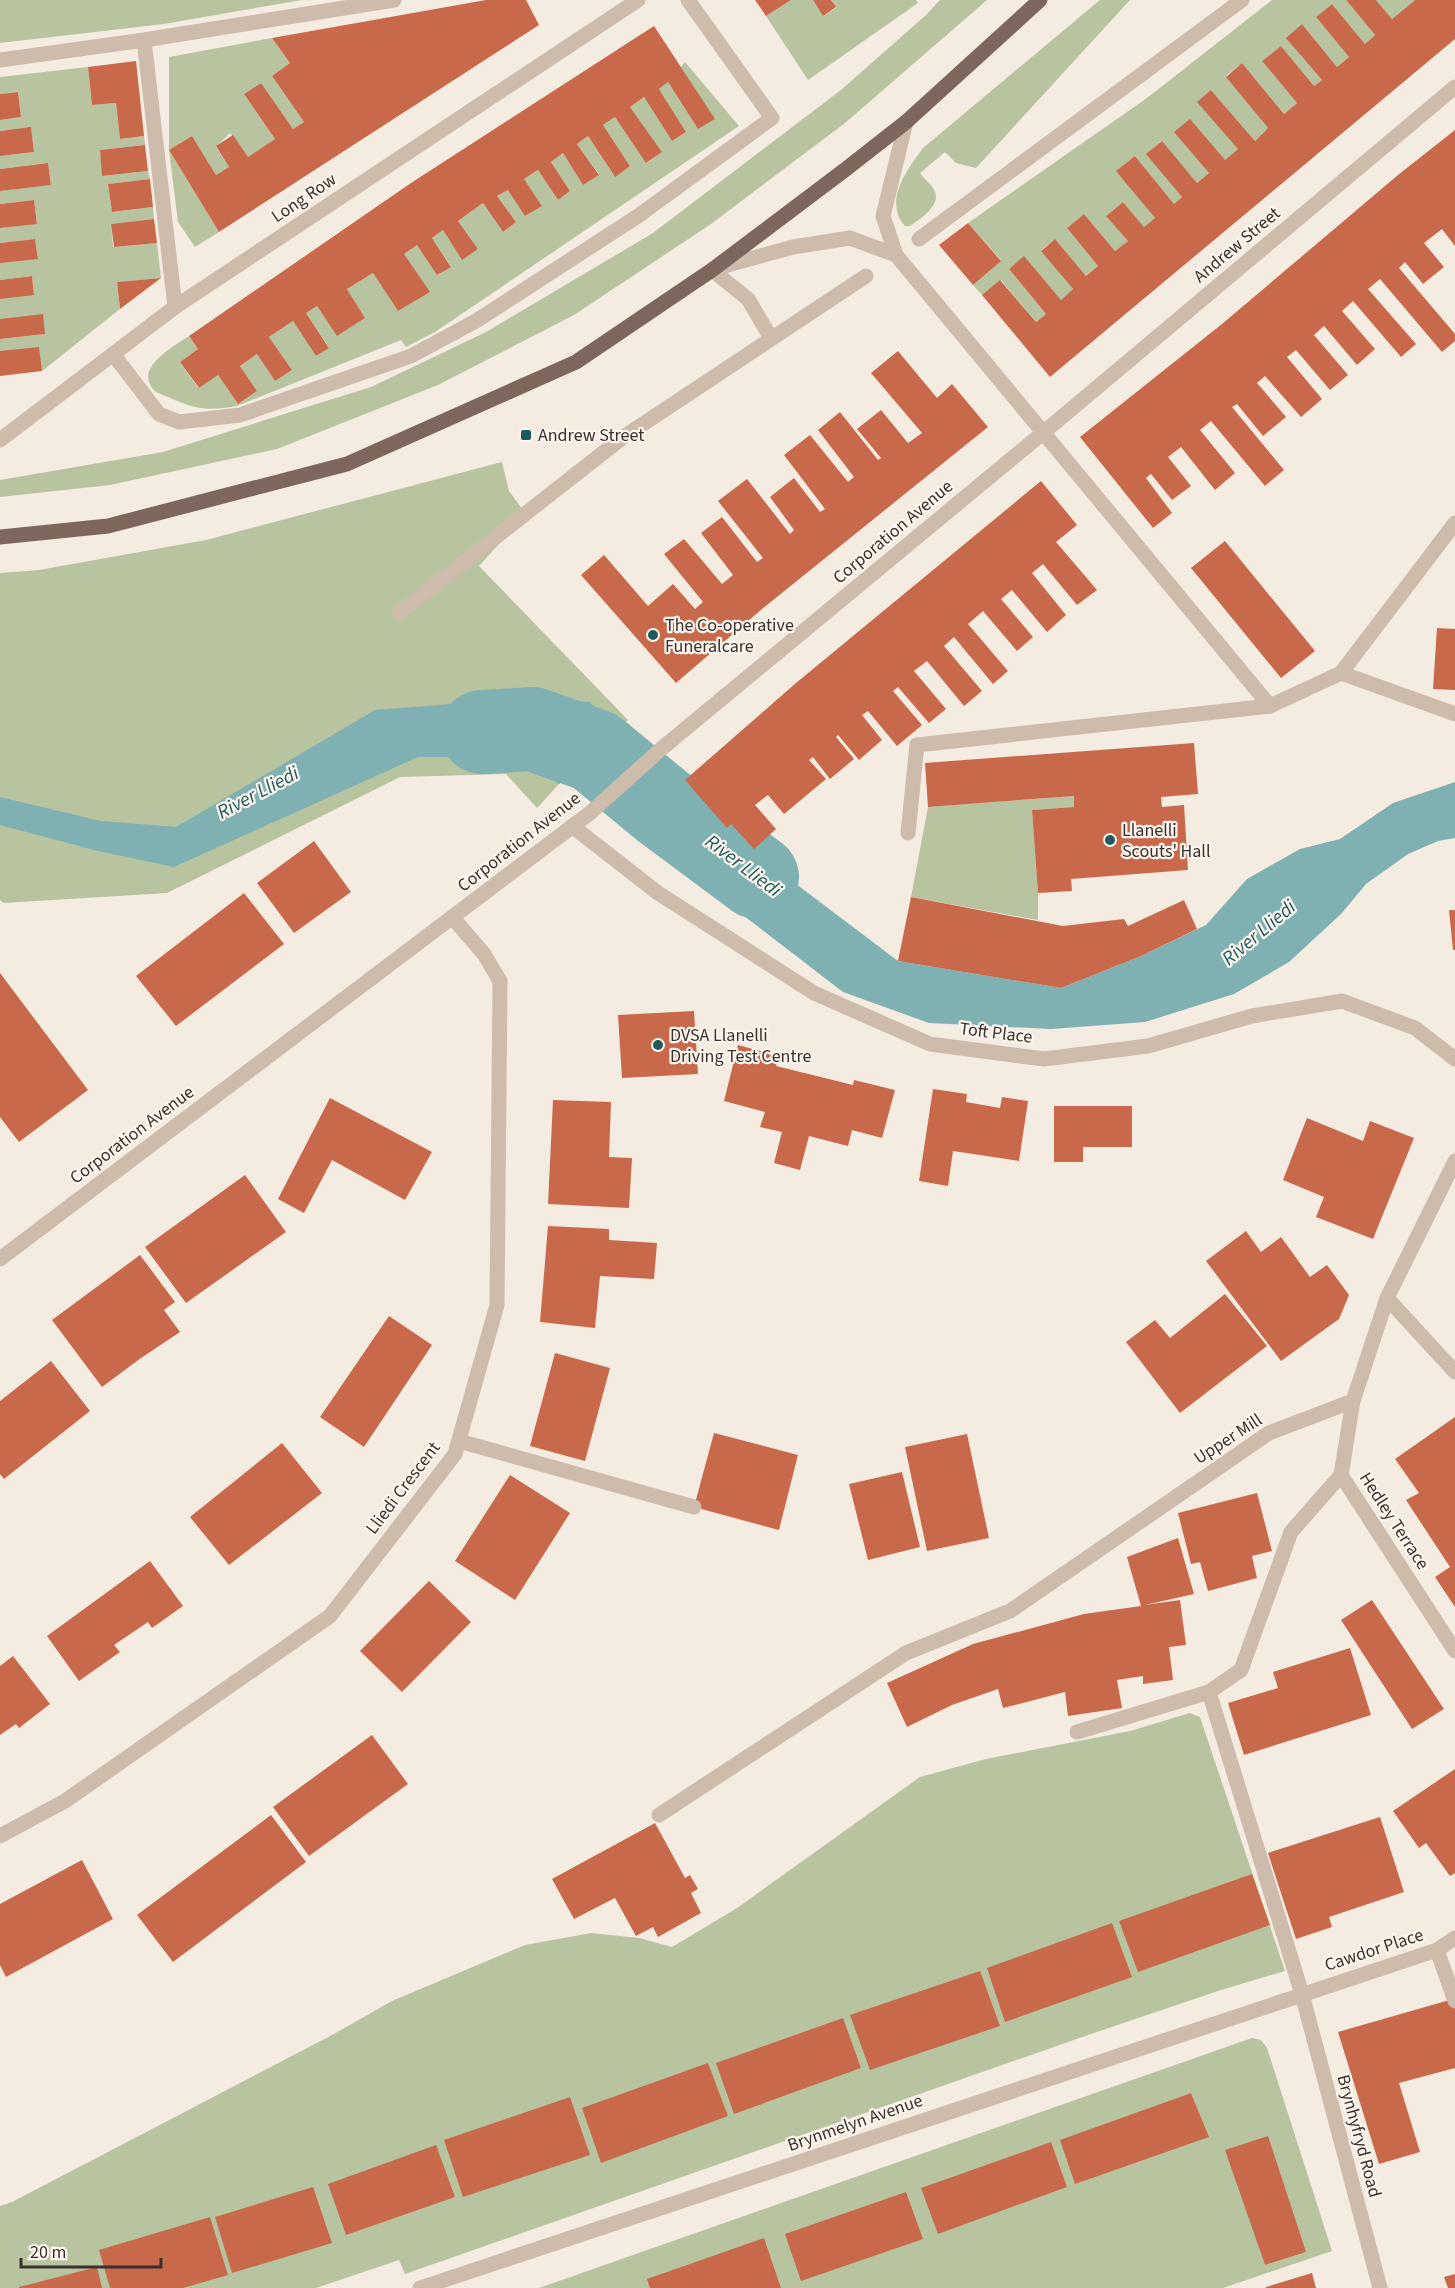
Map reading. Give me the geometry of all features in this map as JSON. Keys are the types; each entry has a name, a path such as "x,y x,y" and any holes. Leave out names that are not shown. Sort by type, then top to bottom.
{"main road":[{"path":"0,537 108,526 346,464 576,362 712,270 906,122 1040,0"}],"street":[{"path":"0,60 144,40 394,0"},
{"name":"Long Row","path":"0,440 175,307 638,0"},
{"path":"113,354 159,414 179,422 240,415 411,356 476,321 638,216 772,118 688,0"},
{"path":"919,239 1242,0"},
{"path":"144,40 175,307"},
{"name":"Andrew Street","path":"1044,432 1455,87"},
{"path":"906,122 884,216 896,255 1270,706"},
{"path":"712,270 793,247 850,238 896,255"},
{"path":"712,270 748,299 771,338"},
{"path":"399,613 622,438 866,276"},
{"name":"Corporation Avenue","path":"0,1259 590,813 662,749 1044,432"},
{"path":"908,833 917,745 1270,706 1341,673 1455,523"},
{"path":"1341,673 1455,714"},
{"name":"Toft Place","path":"572,826 658,893 814,993 930,1044 1044,1059 1148,1046 1252,1016 1342,1001 1415,1028 1455,1059"},
{"name":"Lliedi Crescent","path":"0,1836 64,1801 330,1616 455,1454 497,1305 500,981 484,954 453,918"},
{"path":"1353,1401 1387,1298 1455,1161"},
{"path":"1387,1298 1455,1372"},
{"name":"Hedley Terrace","path":"1353,1401 1341,1476 1455,1651"},
{"name":"Upper Mill","path":"658,1815 906,1653 1010,1611 1269,1433 1353,1401"},
{"path":"459,1441 694,1507"},
{"path":"1077,1732 1209,1692 1241,1670 1291,1532 1341,1476"},
{"name":"Brynhyfryd Road","path":"1209,1692 1302,1994 1380,2288"},
{"name":"Cawdor Place","path":"1302,1994 1437,1950 1455,1938"},
{"path":"1437,1950 1455,2001"},
{"name":"Brynmelyn Avenue","path":"420,2288 1302,1994"}],"green space":[{"path":"0,0 302,0 164,24 0,43"},
{"path":"791,0 813,0 823,16 836,8 831,0 916,0 918,3 808,80 766,16"},
{"path":"940,0 987,0 845,123 711,224 574,315 438,385 277,449 110,485 0,497 0,480 163,452 371,387 486,332 653,233 841,90"},
{"path":"1100,0 1130,0 976,168 956,163 945,152 920,173 933,188 936,200 925,215 910,226 905,226 896,206 897,196 904,176 923,148"},
{"path":"1272,0 1346,0 1375,35 1365,44 1332,4 1316,17 1349,57 1337,67 1303,25 1287,38 1322,80 1314,86 1281,46 1262,61 1297,103 1284,114 1242,63 1226,76 1268,128 1255,141 1211,90 1238,149 1225,160 1175,132 1209,173 1197,183 1161,141 1147,154 1182,197 1174,204 1135,156 1117,171 1155,218 1144,227 1123,202 1107,215 1128,241 1115,251 1084,214 1067,228 1098,266 1086,276 1055,239 1041,250 1073,289 1061,300 1024,257 1009,269 1046,314 1036,322 1001,280 982,295 973,285 1001,260 968,223 1147,98"},
{"path":"1376,0 1415,0 1392,19"},
{"path":"272,38 290,63 272,76 304,122 293,129 261,83 244,94 275,139 248,157 230,133 216,147 229,167 216,175 192,136 169,150 169,57"},
{"path":"685,62 739,126 435,332 406,347 401,340 237,406 213,409 195,407 156,392 150,383 148,375 151,367 165,352 189,336 198,349 180,362 198,388 218,375 238,404 257,391 240,366 257,354 275,381 292,370 269,337 293,321 316,356 329,347 306,313 317,306 337,335 365,318 347,289 373,273 398,311 429,292 404,254 417,245 438,275 451,266 432,238 443,230 462,259 478,249 458,221 483,203 503,232 516,222 497,196 508,190 541,205 524,179 538,170 558,200 570,191 551,162 563,153 583,185 599,174 577,144 588,136 614,176 630,166 603,125 615,117 647,163 662,152 630,107 644,97 672,141 686,132 659,89 668,82 698,129 714,119 681,67"},
{"path":"88,67 92,105 116,103 120,139 144,136 145,145 100,150 103,176 148,171 150,179 108,184 112,212 153,207 154,219 111,224 113,247 157,243 161,278 117,282 120,309 42,371 0,351 0,339 45,334 0,319 0,299 34,293 32,276 0,280 0,263 38,258 35,239 0,243 0,228 37,223 34,200 0,204 0,191 51,184 48,163 0,169 0,156 34,152 31,128 0,131 0,120 21,117 18,92 0,94 0,77"},
{"path":"169,150 219,232 195,247 178,222"},
{"path":"502,462 509,491 526,514 479,566 628,720 559,784 537,808 506,774 400,777 167,893 4,903 0,900 0,573 39,570 206,540"},
{"path":"1074,796 1074,807 1032,810 1038,920 911,897 928,807"},
{"path":"1190,1713 1200,1717 1285,1971 1085,2036 405,2274 399,2260 316,2288 0,2288 0,2206 12,2202 332,2035 392,2001 525,1945 591,1933 639,1938 672,1947 737,1908 920,1777 986,1759 1130,1731"},
{"path":"1252,2038 1261,2040 1267,2048 1332,2251 1223,2288 539,2288","holes":["1191,2093 1208,2137 1123,2118","1245,2205 1306,2252 1265,2265"]}],"water":[{"path":"525,698 590,702 616,730 559,784 518,757 418,757 174,867 98,851 0,825 0,797 101,821 176,827 375,710"},
{"path":"1455,782 1455,838 1438,841 1408,854 1366,884 1341,914 1289,962 1234,994 1145,1022 1051,1029 929,1023 843,992 635,832 681,791 751,850 898,961 1061,988 1141,956 1206,925 1247,879 1300,849 1340,839 1393,803"}],"building":[{"path":"486,0 526,0 539,25 219,232 169,150 192,136 216,175 229,167 216,146 233,135 248,157 275,139 244,94 261,83 293,129 304,122 272,76 290,63 272,38"},
{"path":"755,0 791,0 766,16"},
{"path":"813,0 831,0 836,7 823,16"},
{"path":"1346,0 1376,0 1392,19 1415,0 1455,0 1455,39 1050,377 982,295 1000,280 1036,322 1046,314 1009,269 1024,256 1061,300 1073,289 1041,251 1055,239 1086,276 1098,266 1067,228 1084,214 1115,251 1128,241 1106,216 1123,202 1144,227 1155,218 1116,171 1135,156 1174,204 1182,197 1146,154 1162,141 1197,183 1209,173 1174,132 1190,119 1225,160 1238,149 1197,102 1211,90 1255,141 1268,128 1226,77 1242,63 1284,114 1297,103 1262,61 1281,46 1314,86 1322,80 1286,38 1302,24 1337,67 1349,57 1316,17 1332,4 1365,44 1375,35"},
{"path":"654,26 715,119 698,129 668,82 659,89 686,132 672,141 644,97 630,107 662,152 646,163 615,117 603,125 630,166 615,177 588,136 577,144 599,175 583,185 563,153 551,162 570,191 558,200 538,170 524,179 542,206 525,216 508,190 497,196 516,222 503,232 483,203 458,221 478,249 462,260 443,230 432,238 451,267 437,275 417,245 404,254 430,292 398,311 373,273 347,289 365,318 337,336 317,306 306,313 329,348 316,356 293,321 269,337 292,370 275,381 257,354 240,366 257,391 238,404 218,375 199,388 180,362 198,349 189,336 411,183"},
{"path":"136,61 144,136 120,139 116,103 92,105 88,67"},
{"path":"18,92 21,117 0,120 0,94"},
{"path":"31,127 34,152 0,156 0,131"},
{"path":"1455,130 1455,246 1442,229 1424,243 1444,267 1423,284 1405,262 1399,268 1455,334 1455,341 1442,352 1380,279 1368,289 1416,344 1401,357 1353,301 1342,311 1375,349 1357,365 1324,326 1314,335 1348,375 1330,390 1296,350 1287,357 1322,399 1301,417 1265,376 1257,383 1286,417 1263,436 1237,404 1232,407 1284,470 1265,486 1211,421 1200,430 1235,473 1215,490 1181,447 1168,457 1191,486 1172,500 1151,474 1146,478 1172,513 1153,528 1080,437 1222,324 1398,175"},
{"path":"145,145 148,171 102,176 100,150"},
{"path":"48,163 51,185 0,191 0,169"},
{"path":"150,179 153,207 112,212 108,184"},
{"path":"34,200 37,224 0,228 0,204"},
{"path":"154,219 157,243 114,247 111,224"},
{"path":"968,223 1001,261 973,285 939,245"},
{"path":"35,239 38,259 0,263 0,243"},
{"path":"32,276 34,295 0,299 0,280"},
{"path":"161,278 120,309 117,282"},
{"path":"43,314 45,334 0,339 0,319"},
{"path":"39,347 42,371 0,376 0,351"},
{"path":"898,351 937,398 952,384 988,427 762,609 676,683 581,575 604,555 648,606 673,584 695,609 703,602 664,554 684,539 722,584 733,575 701,533 722,517 757,562 763,558 718,501 747,479 790,534 794,530 770,497 794,478 820,512 825,509 784,455 810,435 848,482 854,477 818,430 840,412 878,460 881,458 857,429 881,410 908,443 922,433 871,373"},
{"path":"1041,481 1077,525 1056,542 1097,590 1077,605 1043,564 1032,573 1066,615 1047,632 1012,590 1001,599 1033,637 1017,651 983,611 968,624 1008,671 993,684 954,637 944,646 982,691 964,706 927,661 914,671 946,709 929,723 898,687 893,691 922,725 897,746 868,711 862,715 882,740 859,760 838,735 836,737 854,759 830,779 813,757 809,760 826,779 784,814 768,795 755,805 776,829 754,849 731,824 727,828 685,780 796,683"},
{"path":"1225,541 1315,651 1281,678 1191,568"},
{"path":"1437,628 1455,629 1455,690 1433,689"},
{"name":"Llanelli Scouts' Hall","path":"1194,743 1198,794 1161,797 1162,807 1184,805 1188,870 1071,879 1072,891 1038,893 1032,810 1074,807 1074,796 928,807 925,763"},
{"path":"314,841 351,892 294,933 257,883"},
{"path":"244,893 284,944 176,1026 136,976"},
{"path":"911,897 1063,926 1124,919 1128,926 1184,900 1197,929 1141,956 1061,988 898,961"},
{"path":"1449,910 1455,910 1455,950 1453,950"},
{"path":"0,973 88,1090 19,1142 0,1117"},
{"name":"DVSA Llanelli Driving Test Centre","path":"694,1011 698,1074 622,1078 618,1015"},
{"path":"738,1045 779,1056 776,1066 853,1085 854,1080 895,1090 882,1138 852,1130 848,1146 809,1136 800,1170 774,1163 782,1132 760,1127 765,1112 724,1101"},
{"path":"933,1089 967,1094 966,1102 1000,1108 1002,1097 1028,1101 1019,1161 953,1151 948,1186 919,1181"},
{"path":"330,1098 432,1152 405,1200 332,1160 304,1213 278,1199"},
{"path":"553,1100 611,1102 609,1157 632,1158 629,1208 548,1204"},
{"path":"1054,1106 1132,1106 1132,1147 1083,1147 1083,1162 1054,1162"},
{"path":"1307,1118 1363,1141 1370,1121 1414,1138 1373,1239 1316,1217 1324,1197 1283,1180"},
{"path":"245,1175 286,1232 186,1303 145,1247"},
{"path":"548,1226 609,1229 609,1240 657,1243 654,1279 600,1276 595,1328 540,1322"},
{"path":"1246,1231 1261,1252 1281,1237 1310,1277 1327,1265 1349,1295 1339,1319 1281,1361 1206,1261"},
{"path":"140,1255 175,1302 164,1310 180,1332 102,1387 52,1320"},
{"path":"1225,1294 1267,1346 1180,1413 1126,1342 1155,1320 1170,1338"},
{"path":"389,1316 432,1345 364,1447 320,1417"},
{"path":"555,1353 610,1368 585,1461 530,1446"},
{"path":"51,1361 90,1411 4,1479 0,1474 0,1401"},
{"path":"1455,1417 1455,1607 1435,1577 1450,1567 1406,1500 1419,1493 1395,1459"},
{"path":"714,1433 798,1455 779,1530 694,1507"},
{"path":"967,1434 989,1538 927,1551 905,1447"},
{"path":"282,1443 322,1493 229,1565 190,1517"},
{"path":"902,1472 920,1547 868,1560 849,1484"},
{"path":"510,1475 570,1513 515,1600 455,1561"},
{"path":"1257,1493 1272,1551 1252,1556 1257,1578 1208,1591 1200,1562 1191,1564 1178,1513"},
{"path":"1178,1538 1194,1594 1145,1605 1180,1600 1186,1645 1169,1647 1173,1680 1143,1684 1143,1676 1117,1680 1122,1708 1068,1716 1065,1692 1003,1708 998,1689 952,1705 907,1727 887,1683 973,1644 1084,1614 1141,1606 1127,1557"},
{"path":"150,1561 183,1606 152,1628 148,1622 114,1645 120,1652 79,1681 47,1636"},
{"path":"429,1581 471,1622 402,1692 360,1651"},
{"path":"1372,1600 1444,1709 1412,1729 1341,1620"},
{"path":"1350,1648 1371,1715 1244,1755 1228,1703 1278,1688 1273,1672"},
{"path":"13,1656 50,1704 19,1728 16,1724 0,1735 0,1666"},
{"path":"372,1735 408,1784 309,1856 273,1807"},
{"path":"1455,1769 1455,1873 1450,1876 1426,1843 1419,1848 1393,1811"},
{"path":"271,1815 306,1862 173,1962 137,1915"},
{"path":"1380,1817 1404,1892 1329,1917 1332,1927 1296,1939 1268,1853"},
{"path":"655,1823 685,1878 690,1875 698,1889 691,1893 701,1913 658,1937 653,1927 636,1936 615,1898 574,1919 552,1879"},
{"path":"82,1860 113,1919 6,1977 0,1965 0,1904"},
{"path":"1252,1874 1270,1925 1138,1972 1119,1921"},
{"path":"1112,1923 1132,1977 1005,2022 987,1968"},
{"path":"980,1971 1000,2026 870,2070 850,2015"},
{"path":"1453,1999 1455,2068 1399,2083 1420,2152 1379,2164 1338,2032"},
{"path":"843,2018 861,2068 734,2114 716,2063"},
{"path":"708,2063 728,2116 601,2163 582,2108"},
{"path":"1191,2093 1209,2137 1075,2184 1060,2140"},
{"path":"570,2097 590,2155 463,2197 444,2140"},
{"path":"1268,2136 1306,2252 1265,2265 1225,2150"},
{"path":"1051,2142 1067,2187 938,2234 921,2188"},
{"path":"436,2145 455,2197 346,2235 328,2184"},
{"path":"313,2187 332,2243 232,2273 215,2217"},
{"path":"906,2192 923,2239 801,2281 785,2234"},
{"path":"210,2217 228,2275 183,2288 110,2288 99,2250"},
{"path":"764,2238 781,2288 650,2288 647,2279"},
{"path":"97,2267 102,2288 19,2288 19,2287"},
{"path":"1312,2273 1316,2288 1266,2288 1266,2287"},
{"path":"1455,2274 1455,2288 1448,2288 1444,2277"}],"waterway":[{"name":"River Lliedi","path":"482,732 533,729 595,751 663,807 757,877"}],"place":[{"name":"Andrew Street","path":"526,435"},
{"name":"The Co-operative Funeralcare","path":"653,635"},
{"name":"Llanelli Scouts' Hall","path":"1110,840"},
{"name":"DVSA Llanelli Driving Test Centre","path":"658,1045"}]}
